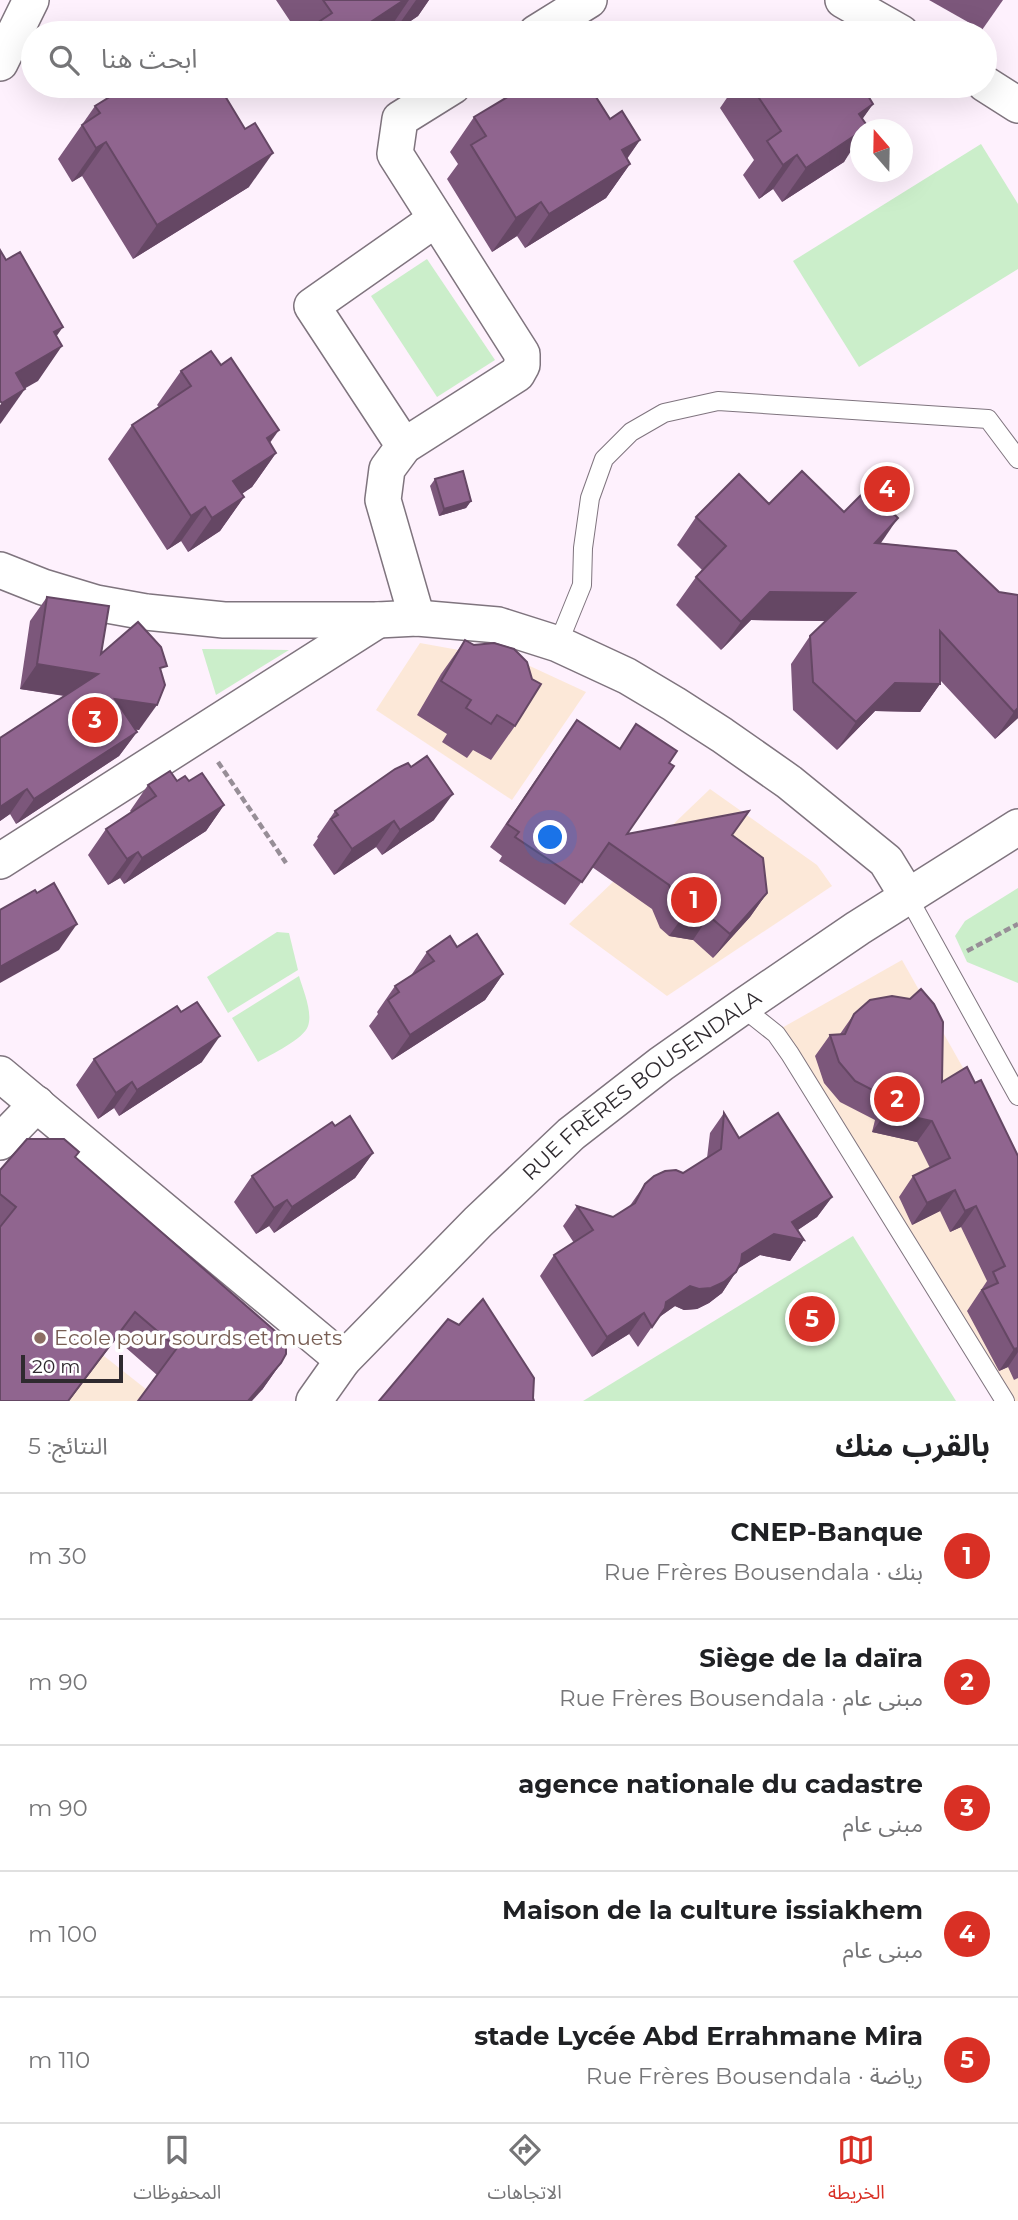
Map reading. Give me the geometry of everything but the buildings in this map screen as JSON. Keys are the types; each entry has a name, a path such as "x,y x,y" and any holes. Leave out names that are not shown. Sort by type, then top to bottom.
{"street":[{"path":"21,21 32,0"},
{"path":"555,21 589,0"},
{"path":"844,0 880,21"},
{"path":"0,63 21,22"},
{"path":"997,92 1018,105"},
{"path":"417,618 383,500 387,469 404,446 517,374 522,365 522,354 395,154 400,119 434,98"},
{"path":"404,446 312,306 436,219"},
{"path":"0,570 96,603 146,612 224,620 417,618 498,625 558,644 627,676 674,704 789,782 886,861 908,897"},
{"path":"0,861 378,620"},
{"name":"RUE FRÈRES BOUSENDALA","path":"314,1401 342,1360 478,1222 571,1134 661,1064 742,1007 1018,827"},
{"path":"0,1074 342,1360"},
{"path":"0,1142 37,1104"}],"lane":[{"path":"558,644 582,586 583,548 590,498 604,459 631,432 664,413 718,401 988,419 1018,459"},
{"path":"908,897 1018,1096"},
{"path":"742,1007 776,1034 790,1054 1006,1401"}],"path":[{"path":"229,778 286,863"},
{"path":"945,963 1018,924"}],"shaded area":[{"path":"420,643 519,661 586,692 512,800 376,710"},
{"path":"710,789 817,865 832,886 667,996 569,924"},
{"path":"902,960 1018,1165 1018,1401 1006,1401 780,1029"},
{"name":"Ecole pour sourds et muets","path":"0,1274 161,1401 0,1401"}],"green space":[{"path":"981,144 1018,204 1018,269 859,367 793,261"},
{"path":"427,259 495,360 437,397 371,296"},
{"path":"202,649 289,650 216,695"},
{"path":"1018,888 1018,983 967,962 955,936 965,921"},
{"path":"277,932 289,933 298,970 228,1013 207,977"},
{"path":"299,976 308,1008 308,1026 294,1041 258,1062 232,1018"},
{"path":"853,1236 956,1401 583,1401"}],"place":[{"name":"Maison de la culture issiakhem","path":"887,489"},
{"name":"agence nationale du cadastre","path":"95,720"},
{"name":"CNEP-Banque","path":"694,900"},
{"name":"Siège de la daïra","path":"897,1099"},
{"name":"stade Lycée Abd Errahmane Mira","path":"812,1319"},
{"name":"Ecole pour sourds et muets","path":"40,1338"}]}
